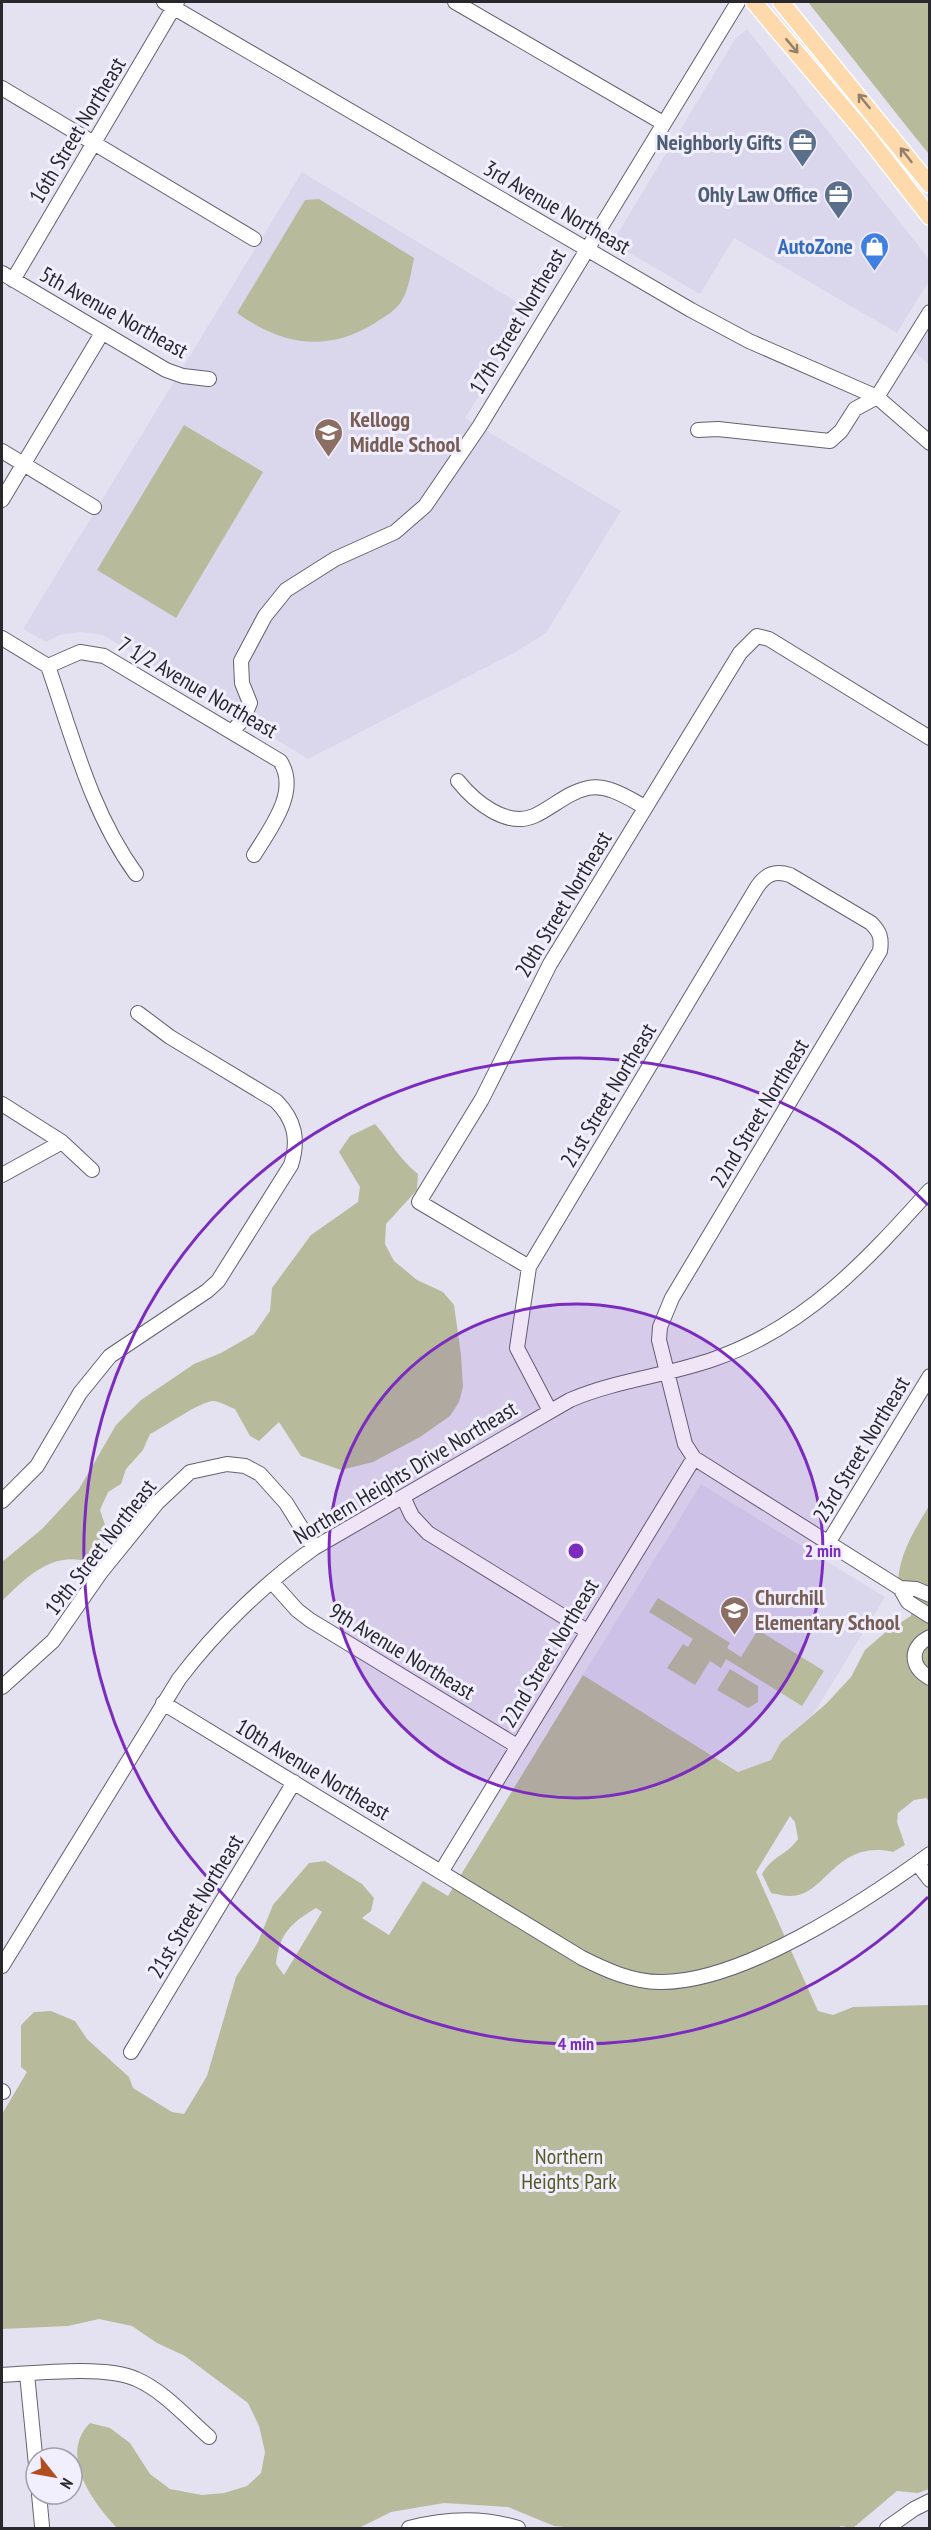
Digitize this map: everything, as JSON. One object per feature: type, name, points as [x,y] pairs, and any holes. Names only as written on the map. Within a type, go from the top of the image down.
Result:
[{"type":"main road","points":[[754,2],[867,136],[930,218]]},
{"type":"main road","points":[[781,2],[930,185]]},
{"type":"street","points":[[455,2],[663,123]]},
{"type":"street","name":"17th Street Northeast","points":[[232,732],[243,719],[250,703],[242,683],[241,661],[265,616],[291,587],[327,564],[395,532],[425,506],[478,426],[585,248],[738,2]]},
{"type":"street","name":"16th Street Northeast","points":[[7,276],[94,143],[172,4]]},
{"type":"street","name":"3rd Avenue Northeast","points":[[172,4],[730,331],[877,397],[930,443]]},
{"type":"street","points":[[2,88],[254,239]]},
{"type":"street","name":"5th Avenue Northeast","points":[[7,276],[174,374],[209,379]]},
{"type":"street","points":[[698,430],[756,432],[823,442],[835,438],[855,409],[877,397],[930,312]]},
{"type":"street","points":[[2,500],[102,333]]},
{"type":"street","points":[[2,451],[94,507]]},
{"type":"street","name":"20th Street Northeast","points":[[529,1267],[419,1202],[482,1099],[550,964],[740,653],[757,636],[769,639],[930,738]]},
{"type":"street","points":[[2,638],[48,666],[99,813],[120,852],[136,874]]},
{"type":"street","name":"7 1/2 Avenue Northeast","points":[[48,666],[70,654],[88,651],[97,653],[280,761],[287,788],[279,811],[254,855]]},
{"type":"street","points":[[458,781],[472,798],[508,817],[520,819],[532,816],[589,788],[605,789],[621,794],[645,807]]},
{"type":"street","name":"21st Street Northeast","points":[[550,1411],[517,1348],[529,1267],[763,879],[779,871],[831,898]]},
{"type":"street","name":"22nd Street Northeast","points":[[666,1372],[659,1334],[672,1298],[880,951],[882,940],[879,930],[831,898]]},
{"type":"street","points":[[2,1501],[37,1466],[80,1393],[110,1356],[207,1291],[218,1281],[291,1165],[296,1150],[293,1126],[287,1112],[276,1101],[170,1037],[138,1013]]},
{"type":"street","points":[[2,1104],[62,1142],[92,1170]]},
{"type":"street","points":[[2,1175],[62,1142]]},
{"type":"street","name":"Northern Heights Drive Northeast","points":[[2,1966],[163,1703],[206,1646],[272,1582],[314,1548],[550,1411],[594,1390],[739,1350],[792,1320],[843,1282],[930,1190]]},
{"type":"street","points":[[666,1372],[685,1444],[694,1458],[900,1588],[916,1589],[930,1595]]},
{"type":"street","name":"23rd Street Northeast","points":[[828,1544],[930,1376]]},
{"type":"street","name":"22nd Street Northeast","points":[[441,1872],[694,1458]]},
{"type":"street","name":"19th Street Northeast","points":[[2,1687],[53,1641],[101,1572],[157,1503],[190,1472],[227,1464],[245,1466],[260,1474],[286,1503],[314,1548]]},
{"type":"street","points":[[403,1497],[412,1516],[428,1533],[587,1631]]},
{"type":"street","name":"9th Avenue Northeast","points":[[272,1582],[310,1620],[517,1746]]},
{"type":"street","points":[[900,1588],[908,1602],[930,1616]]},
{"type":"street","points":[[930,1637],[918,1645],[914,1652],[914,1661],[919,1670],[930,1678]]},
{"type":"street","name":"10th Avenue Northeast","points":[[163,1703],[582,1958],[623,1975],[660,1982],[680,1981],[718,1972],[780,1945],[863,1900],[930,1854]]},
{"type":"street","name":"21st Street Northeast","points":[[131,2052],[294,1782]]},
{"type":"street","points":[[917,1863],[930,1880]]},
{"type":"street","points":[[2,2375],[106,2372],[135,2378],[158,2392],[209,2437]]},
{"type":"street","points":[[27,2374],[34,2446]]},
{"type":"street","points":[[887,2529],[914,2509],[930,2501]]},
{"type":"street","points":[[40,2506],[42,2526]]},
{"type":"street","points":[[409,2529],[464,2521],[494,2523],[518,2529]]},
{"type":"shaded area","points":[[747,29],[929,259],[929,281],[897,333],[734,238],[700,294],[612,243],[735,39]]},
{"type":"shaded area","name":"Kellogg Middle School","points":[[302,172],[532,311],[465,418],[621,511],[546,633],[514,653],[308,759],[103,635],[80,632],[60,635],[46,642],[23,629]]},
{"type":"shaded area","points":[[929,312],[929,365],[908,346]]},
{"type":"shaded area","name":"Churchill Elementary School","points":[[701,1484],[885,1597],[814,1713],[781,1742],[771,1760],[739,1772],[583,1675]]},
{"type":"green space","points":[[808,2],[929,2],[929,154],[915,137]]},
{"type":"green space","points":[[319,199],[414,258],[404,297],[389,314],[340,339],[305,341],[271,332],[237,313],[305,200]]},
{"type":"green space","points":[[184,425],[263,472],[176,618],[97,570]]},
{"type":"green space","points":[[375,1124],[400,1157],[418,1174],[417,1190],[386,1224],[385,1244],[394,1261],[417,1280],[443,1292],[454,1305],[463,1387],[459,1402],[450,1416],[420,1437],[373,1462],[341,1470],[301,1456],[279,1422],[259,1441],[250,1436],[235,1409],[215,1401],[207,1402],[150,1434],[143,1450],[126,1469],[121,1484],[108,1492],[100,1510],[108,1534],[101,1550],[90,1562],[76,1559],[52,1563],[31,1575],[2,1601],[2,1562],[42,1529],[79,1489],[116,1425],[141,1400],[194,1364],[221,1353],[254,1334],[270,1311],[272,1288],[311,1235],[358,1202],[360,1187],[339,1152],[350,1136]]},
{"type":"green space","name":"Northern Heights Park","points":[[929,1506],[929,1801],[926,1798],[914,1800],[898,1813],[897,1822],[905,1845],[893,1852],[873,1850],[844,1860],[813,1888],[802,1894],[790,1896],[771,1893],[762,1874],[766,1867],[798,1839],[795,1822],[790,1816],[756,1872],[818,2011],[833,2015],[853,2007],[929,2005],[929,2489],[918,2493],[897,2491],[853,2528],[841,2526],[839,2528],[575,2528],[554,2526],[508,2507],[444,2503],[391,2512],[359,2528],[117,2528],[98,2506],[84,2482],[84,2446],[78,2446],[81,2436],[90,2423],[110,2428],[130,2443],[150,2474],[170,2489],[202,2495],[224,2493],[247,2486],[261,2473],[265,2452],[259,2426],[248,2403],[185,2356],[157,2343],[132,2326],[99,2319],[68,2326],[2,2329],[2,2114],[27,2072],[21,2067],[21,2025],[34,2012],[51,2011],[75,2021],[87,2039],[129,2077],[133,2088],[172,2112],[184,2114],[207,2076],[236,1977],[258,1942],[273,1905],[309,1863],[325,1861],[362,1884],[374,1898],[371,1911],[362,1918],[389,1935],[423,1881],[448,1896],[583,1675],[738,1772],[771,1760],[781,1742],[826,1704],[851,1677],[865,1650],[887,1631],[911,1616],[911,1602],[898,1593],[898,1581],[902,1558]],"holes":[[[316,1908],[322,1912],[284,1975],[276,1964],[283,1937],[293,1924]]]},
{"type":"green space","points":[[658,1598],[730,1643],[727,1648],[741,1657],[758,1630],[824,1671],[802,1706],[726,1659],[721,1668],[710,1661],[695,1685],[667,1668],[683,1644],[688,1647],[693,1639],[649,1612]]},
{"type":"green space","points":[[730,1669],[758,1686],[758,1702],[748,1708],[717,1690]]},
{"type":"place","name":"Neighborly Gifts","points":[[803,168]]},
{"type":"place","name":"Ohly Law Office","points":[[839,220]]},
{"type":"place","name":"AutoZone","points":[[874,272]]},
{"type":"place","name":"Kellogg Middle School","points":[[329,458]]},
{"type":"place","name":"Churchill Elementary School","points":[[734,1636]]}]
